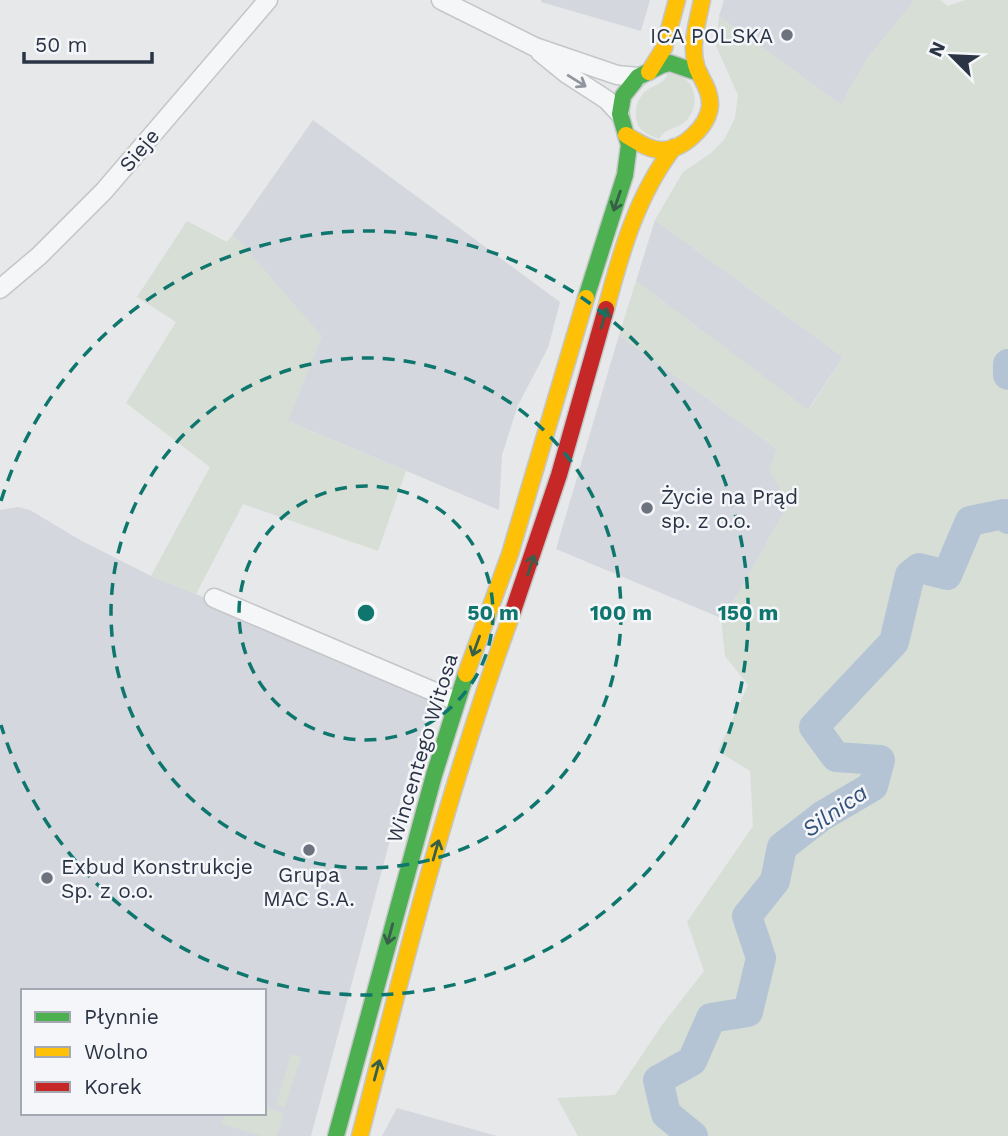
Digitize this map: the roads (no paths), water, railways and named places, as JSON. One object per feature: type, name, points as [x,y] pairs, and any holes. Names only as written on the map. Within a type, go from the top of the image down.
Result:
[{"type":"main road","points":[[644,75],[664,48],[677,0]]},
{"type":"main road","points":[[699,73],[670,63],[644,75],[629,86],[620,114],[626,135],[657,149],[674,147],[699,131],[706,121],[710,98],[708,87],[695,62],[702,0]]},
{"type":"main road","name":"Wincentego Witosa","points":[[336,1136],[411,855],[456,701],[510,554],[561,389],[592,274],[623,183],[629,156],[626,135]]},
{"type":"main road","name":"Wincentego Witosa","points":[[360,1136],[433,862],[471,733],[550,506],[614,282],[650,184],[663,159],[674,147]]},
{"type":"street","name":"Sieje","points":[[0,289],[39,256],[104,191],[268,0]]},
{"type":"street","points":[[441,0],[535,47],[617,75],[644,75]]},
{"type":"street","points":[[535,47],[567,74],[607,100],[620,114]]},
{"type":"street","points":[[214,598],[456,701]]},
{"type":"waterway","name":"Silnica","points":[[1008,364],[1008,375]]},
{"type":"waterway","name":"Silnica","points":[[693,1136],[666,1114],[658,1080],[692,1061],[711,1018],[748,1012],[761,958],[747,916],[775,881],[782,847],[822,816],[873,786],[880,760],[836,757],[814,727],[894,642],[910,575],[919,568],[947,575],[970,521],[1004,514],[1008,519]]},
{"type":"place","name":"ICA POLSKA","points":[[787,35]]},
{"type":"place","name":"Życie na Prąd sp. z o.o.","points":[[647,508]]},
{"type":"place","name":"Grupa MAC S.A.","points":[[309,850]]},
{"type":"place","name":"Exbud Konstrukcje Sp. z o.o.","points":[[47,878]]}]
